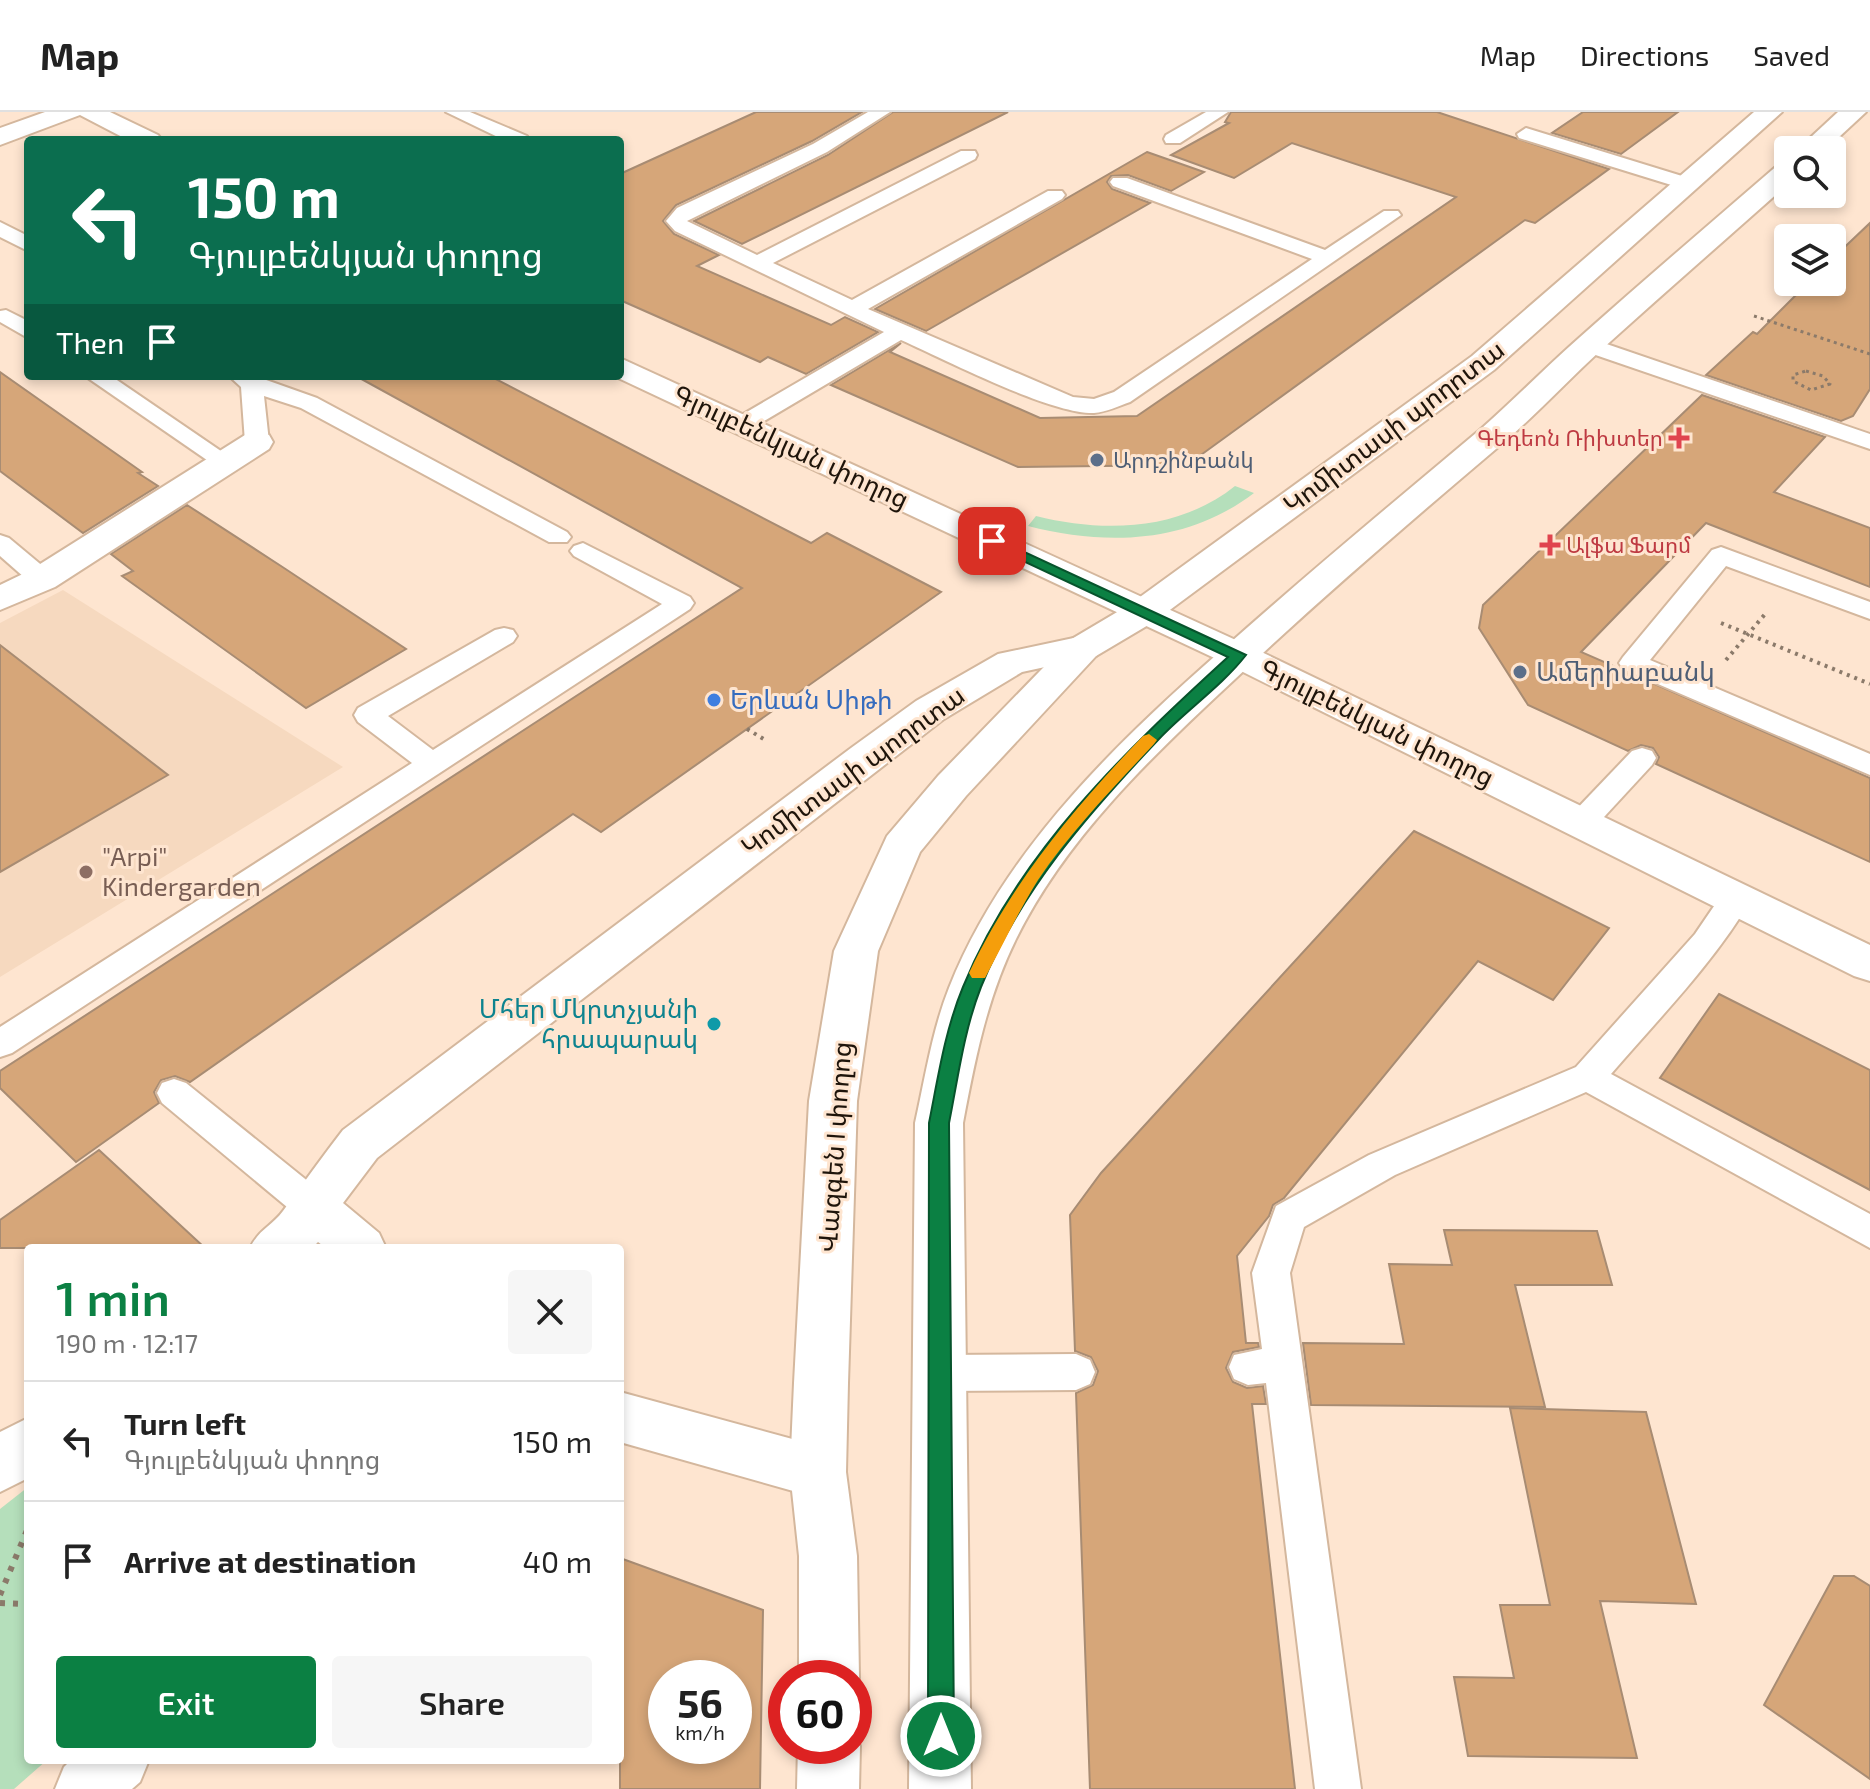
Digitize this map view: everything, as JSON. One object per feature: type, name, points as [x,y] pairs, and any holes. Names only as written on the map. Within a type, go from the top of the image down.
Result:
[{"type":"main road","points":[[0,137],[69,112]]},
{"type":"main road","points":[[90,112],[141,136]]},
{"type":"main road","name":"Կոմիտասի պողոտա","points":[[280,1244],[299,1229],[312,1206],[360,1144],[930,710],[1011,662],[1083,648],[1142,613],[1483,363],[1769,112]]},
{"type":"main road","points":[[1826,136],[1853,112]]},
{"type":"main road","points":[[940,1789],[939,1123],[955,1043],[971,989],[996,935],[1033,874],[1092,799],[1161,726],[1387,522],[1495,433],[1589,345],[1774,182]]},
{"type":"main road","name":"Գյուլբենկյան փողոց","points":[[624,369],[1142,613],[1238,655],[1870,964]]},
{"type":"main road","points":[[0,599],[42,579],[257,442]]},
{"type":"main road","name":"Վազգեն I փողոց","points":[[829,1660],[828,1556],[818,1472],[833,1101],[856,951],[902,846],[952,786],[1083,648]]},
{"type":"main road","points":[[312,1206],[356,1244]]},
{"type":"main road","points":[[624,1418],[818,1472]]},
{"type":"main road","points":[[0,1466],[24,1447]]},
{"type":"main road","points":[[86,1789],[114,1764]]},
{"type":"main road","points":[[828,1789],[829,1764]]},
{"type":"lane","points":[[455,112],[511,136]]},
{"type":"lane","points":[[881,112],[820,148],[684,212],[676,221],[682,227],[900,332],[1069,404],[1096,406],[1122,397],[1391,215]]},
{"type":"lane","points":[[1173,139],[1219,112]]},
{"type":"lane","points":[[1526,134],[1688,184]]},
{"type":"lane","points":[[757,263],[968,155]]},
{"type":"lane","points":[[1120,182],[1327,258]]},
{"type":"lane","points":[[852,309],[1055,195]]},
{"type":"lane","points":[[0,228],[24,243]]},
{"type":"lane","points":[[6,316],[24,328]]},
{"type":"lane","points":[[741,425],[900,332]]},
{"type":"lane","points":[[1589,345],[1870,442]]},
{"type":"lane","points":[[102,380],[225,462]]},
{"type":"lane","points":[[246,380],[257,442]]},
{"type":"lane","points":[[0,1044],[681,603],[309,403],[246,380]]},
{"type":"lane","points":[[0,543],[42,579]]},
{"type":"lane","points":[[1870,611],[1721,555],[1633,663],[1695,696],[1870,765]]},
{"type":"lane","points":[[434,765],[368,715],[504,636]]},
{"type":"lane","points":[[1581,823],[1642,758]]},
{"type":"lane","points":[[1338,1789],[1266,1366],[1271,1273],[1289,1217],[1382,1165],[1588,1077],[1706,942],[1736,898]]},
{"type":"lane","points":[[1588,1077],[1870,1232]]},
{"type":"lane","points":[[174,1093],[312,1206]]},
{"type":"lane","points":[[940,1373],[1076,1372]]},
{"type":"path","points":[[1754,316],[1870,354]]},
{"type":"path","points":[[1720,667],[1792,582]]},
{"type":"path","points":[[1679,606],[1870,684]]},
{"type":"path","points":[[747,729],[767,741]]},
{"type":"path","points":[[0,1595],[24,1538]]},
{"type":"path","points":[[0,1603],[24,1604]]},
{"type":"shaded area","name":"\"Arpi\" Kindergarden","points":[[63,590],[343,767],[0,977],[0,623]]},
{"type":"green space","points":[[1235,486],[1254,493],[1228,510],[1174,531],[1117,538],[1028,526],[1036,516],[1114,526],[1165,520],[1213,501]]},
{"type":"green space","points":[[24,1490],[24,1764],[42,1764],[14,1789],[0,1789],[0,1509]]},
{"type":"building","points":[[756,112],[862,112],[812,141],[676,205],[663,221],[674,234],[719,255],[697,266],[831,325],[845,317],[878,332],[806,374],[768,357],[760,362],[624,302],[624,172]]},
{"type":"building","points":[[893,112],[1008,112],[742,244],[694,221],[828,155]]},
{"type":"building","points":[[1231,112],[1437,112],[1609,169],[1535,223],[1525,220],[1187,465],[1018,467],[831,385],[901,343],[890,352],[1040,418],[1137,416],[1456,197],[1292,143],[1234,178],[1171,155],[1229,123],[1225,122]]},
{"type":"building","points":[[1583,112],[1678,112],[1621,154],[1552,133]]},
{"type":"building","points":[[1147,152],[1204,172],[1171,191],[1128,175],[1111,176],[1107,182],[1112,189],[1150,203],[926,331],[875,309]]},
{"type":"building","points":[[1870,223],[1870,389],[1853,416],[1841,421],[1706,375],[1753,332],[1757,334],[1795,296],[1846,296],[1846,246]]},
{"type":"building","points":[[0,372],[158,486],[83,533],[0,471]]},
{"type":"building","points":[[363,380],[498,380],[811,543],[827,533],[941,592],[601,832],[573,814],[190,1082],[175,1076],[161,1080],[154,1092],[159,1103],[76,1162],[0,1088],[0,1071],[742,588]]},
{"type":"building","points":[[1702,395],[1825,437],[1774,492],[1870,528],[1870,587],[1706,523],[1581,652],[1870,778],[1870,862],[1656,764],[1659,757],[1653,748],[1641,745],[1628,751],[1528,705],[1479,628],[1483,605]]},
{"type":"building","points":[[187,505],[406,649],[306,708],[122,576],[133,571],[111,554]]},
{"type":"building","points":[[0,645],[168,775],[0,872]]},
{"type":"building","points":[[1414,831],[1609,928],[1553,1000],[1478,961],[1284,1198],[1273,1205],[1269,1216],[1237,1256],[1246,1343],[1258,1343],[1259,1347],[1233,1352],[1226,1368],[1233,1382],[1247,1388],[1263,1386],[1266,1404],[1252,1404],[1295,1789],[1090,1789],[1076,1393],[1093,1385],[1098,1371],[1091,1357],[1075,1351],[1070,1215],[1101,1173]]},
{"type":"building","points":[[1719,994],[1870,1070],[1870,1190],[1660,1078]]},
{"type":"building","points":[[99,1150],[201,1244],[24,1244],[24,1248],[0,1248],[0,1220]]},
{"type":"building","points":[[1444,1230],[1597,1231],[1612,1285],[1515,1285],[1545,1407],[1311,1405],[1303,1343],[1404,1344],[1389,1264],[1452,1265]]},
{"type":"building","points":[[1510,1408],[1646,1412],[1696,1604],[1600,1601],[1637,1758],[1468,1756],[1454,1677],[1514,1678],[1500,1605],[1550,1605]]},
{"type":"building","points":[[624,1559],[763,1610],[760,1789],[620,1789],[620,1764],[624,1764]]},
{"type":"building","points":[[1834,1576],[1854,1576],[1870,1586],[1870,1779],[1764,1705]]},
{"type":"slow traffic","points":[[978,973],[996,935],[1033,874],[1092,799],[1149,740]]},
{"type":"place","name":"Գեդեոն Ռիխտեր","points":[[1679,438]]},
{"type":"place","name":"Արդշինբանկ","points":[[1097,460]]},
{"type":"place","name":"Ալֆա Ֆարմ","points":[[1550,545]]},
{"type":"place","name":"Ամերիաբանկ","points":[[1520,672]]},
{"type":"place","name":"Երևան Սիթի","points":[[714,700]]},
{"type":"place","name":"\"Arpi\" Kindergarden","points":[[86,872]]},
{"type":"place","name":"Մհեր Մկրտչյանի հրապարակ","points":[[714,1024]]},
{"type":"route","points":[[941,1736],[939,1123],[955,1043],[971,989],[983,962],[1033,874],[1092,799],[1161,726],[1238,655],[992,541]]}]
